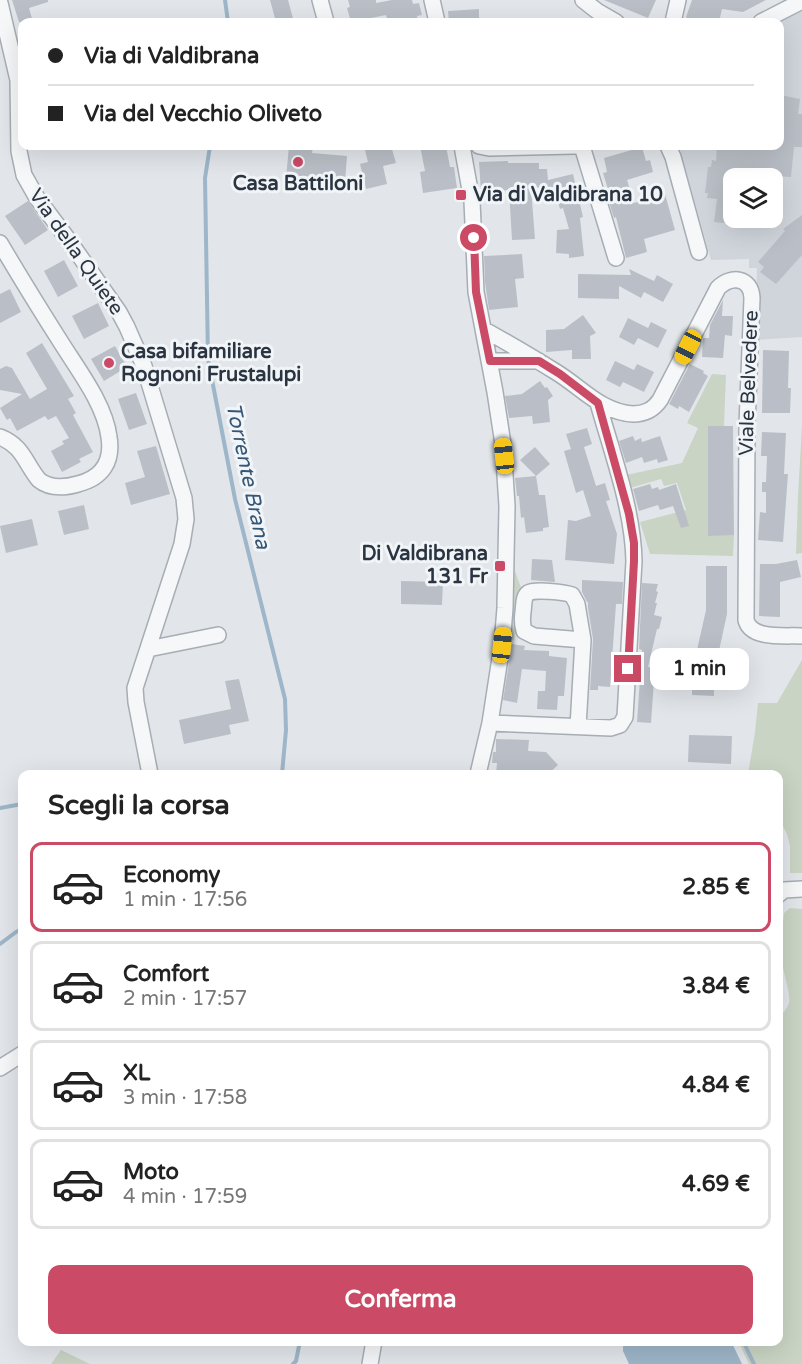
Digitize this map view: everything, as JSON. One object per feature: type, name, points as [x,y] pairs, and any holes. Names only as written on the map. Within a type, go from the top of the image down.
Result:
[{"type":"street","points":[[320,0],[325,18]]},
{"type":"street","points":[[432,0],[436,18]]},
{"type":"street","points":[[583,0],[609,18]]},
{"type":"street","points":[[674,18],[678,0]]},
{"type":"street","points":[[769,18],[802,1]]},
{"type":"street","name":"Via della Quiete","points":[[0,3],[18,80]]},
{"type":"street","name":"Via della Quiete","points":[[19,150],[24,175],[37,198],[114,304],[127,327],[144,366],[184,498],[186,519],[182,544],[136,684],[135,692],[149,770]]},
{"type":"street","points":[[583,150],[616,258]]},
{"type":"street","points":[[670,150],[699,252]]},
{"type":"street","points":[[463,152],[472,201],[476,292],[490,361],[505,469],[507,536],[505,617],[498,679],[479,770]]},
{"type":"street","points":[[0,243],[100,409],[110,440],[104,468],[95,477],[70,486],[54,487],[39,480],[16,446],[0,437]]},
{"type":"street","name":"Viale Belvedere","points":[[483,329],[569,380],[598,403],[621,413],[638,414],[652,410],[663,396],[718,288],[724,282],[736,280],[744,282],[750,288],[752,298],[747,425],[747,624],[752,630],[764,634],[802,636]]},
{"type":"street","points":[[490,361],[539,361]]},
{"type":"street","points":[[490,723],[616,728],[623,722],[626,713],[634,543],[629,514],[598,403]]},
{"type":"street","points":[[578,727],[583,640],[576,601],[572,595],[565,593],[529,592],[524,601],[522,625],[524,631],[534,636],[583,640]]},
{"type":"street","points":[[148,649],[218,635]]},
{"type":"street","points":[[783,891],[802,889]]},
{"type":"street","points":[[0,1068],[18,1056]]},
{"type":"street","points":[[370,1364],[373,1346]]},
{"type":"shaded area","points":[[802,10],[802,337],[755,340],[757,268],[749,268],[749,259],[711,260],[680,150],[784,150],[784,19]]},
{"type":"green space","points":[[712,374],[726,375],[724,426],[708,427],[708,535],[734,535],[733,556],[650,554],[640,522],[686,510],[677,483],[664,486],[661,479],[630,488],[626,475],[682,463],[698,428],[687,423]]},
{"type":"green space","points":[[802,425],[802,553],[796,554],[798,496]]},
{"type":"green space","points":[[511,560],[523,593],[516,613],[514,640],[505,638]]},
{"type":"green space","points":[[802,660],[802,873],[790,873],[790,846],[783,826],[783,770],[749,770],[758,703],[777,703]]},
{"type":"green space","points":[[790,908],[802,909],[802,1364],[749,1364],[740,1346],[783,1346],[783,1013],[789,1003],[783,966],[784,913]]},
{"type":"green space","points":[[61,1350],[90,1364],[51,1364]]},
{"type":"water","points":[[623,1346],[733,1346],[742,1364],[629,1364]]},
{"type":"building","points":[[12,0],[48,0],[48,2],[29,8],[32,18],[18,19]]},
{"type":"building","points":[[270,0],[288,0],[293,18],[275,18]]},
{"type":"building","points":[[348,0],[376,0],[376,3],[412,0],[413,4],[419,3],[422,15],[417,16],[417,18],[387,18],[386,15],[350,18],[347,8],[350,7]]},
{"type":"building","points":[[604,0],[656,0],[648,18]]},
{"type":"building","points":[[692,0],[766,0],[743,12],[722,9],[720,18],[686,17]]},
{"type":"building","points":[[479,9],[479,18],[449,18],[448,11]]},
{"type":"building","points":[[784,96],[800,99],[798,114],[802,114],[802,147],[794,147],[791,177],[783,176],[783,168],[723,168],[723,223],[714,222],[717,199],[707,198],[708,193],[705,193],[708,167],[711,167],[712,160],[716,161],[717,150],[784,150]]},
{"type":"building","points":[[289,150],[312,150],[312,153],[347,156],[345,182],[321,181],[321,178],[296,176],[296,180],[286,178]]},
{"type":"building","points":[[365,150],[392,150],[396,163],[383,166],[387,184],[366,189],[360,164],[368,162]]},
{"type":"building","points":[[421,150],[447,150],[450,167],[454,167],[457,188],[423,193],[420,172],[425,171]]},
{"type":"building","points":[[632,150],[643,150],[646,161],[650,160],[653,172],[627,180],[634,203],[665,194],[675,230],[644,239],[647,252],[626,258],[616,217],[614,218],[607,196],[610,196],[603,173],[607,172],[604,158]]},
{"type":"building","points":[[508,161],[508,163],[539,163],[539,169],[547,169],[548,180],[573,174],[583,217],[580,218],[584,256],[569,258],[569,254],[556,253],[557,230],[569,229],[554,187],[531,188],[535,239],[512,240],[509,190],[481,192],[479,162]]},
{"type":"building","points":[[28,201],[48,230],[25,245],[5,216]]},
{"type":"building","points":[[802,215],[802,255],[776,284],[760,272],[764,267],[758,262],[785,231],[783,229]]},
{"type":"building","points":[[522,254],[524,278],[515,279],[518,307],[489,310],[484,256]]},
{"type":"building","points":[[64,260],[78,286],[58,297],[44,271]]},
{"type":"building","points":[[629,269],[654,281],[657,275],[673,284],[663,302],[644,292],[641,298],[619,286],[619,299],[578,298],[578,274],[631,275]]},
{"type":"building","points":[[10,289],[21,312],[0,323],[0,294]]},
{"type":"building","points":[[723,300],[722,316],[733,316],[732,336],[725,335],[723,358],[702,357],[703,338],[709,338],[710,325]]},
{"type":"building","points":[[98,303],[109,326],[84,339],[72,316]]},
{"type":"building","points":[[583,315],[596,333],[590,336],[591,359],[572,359],[572,350],[546,352],[546,330],[564,329]]},
{"type":"building","points":[[628,318],[648,328],[651,322],[667,330],[658,348],[638,338],[634,345],[619,337]]},
{"type":"building","points":[[42,343],[74,396],[68,399],[76,413],[73,415],[93,452],[79,459],[81,462],[62,472],[51,451],[64,444],[62,441],[69,438],[56,416],[48,420],[45,416],[17,431],[10,418],[7,420],[0,408],[22,394],[0,390],[0,369],[6,366],[12,368],[30,399],[47,389],[26,353]]},
{"type":"building","name":"Casa bifamiliare Rognoni Frustalupi","points":[[115,346],[127,367],[104,381],[91,359]]},
{"type":"building","points":[[763,350],[789,351],[790,413],[762,413]]},
{"type":"building","points":[[615,361],[634,370],[637,364],[654,372],[644,392],[623,382],[620,387],[606,380]]},
{"type":"building","points":[[690,364],[704,371],[703,373],[708,376],[689,412],[679,406],[678,409],[669,404]]},
{"type":"building","points":[[540,381],[553,396],[548,400],[550,422],[533,424],[532,416],[509,418],[505,396],[522,394]]},
{"type":"building","points":[[136,393],[147,424],[129,430],[118,399]]},
{"type":"building","points":[[708,426],[733,426],[734,535],[708,536]]},
{"type":"building","points":[[587,428],[592,444],[584,447],[596,486],[605,483],[610,500],[606,501],[617,534],[614,564],[565,560],[568,520],[576,521],[591,516],[583,490],[576,493],[564,451],[571,449],[566,434]]},
{"type":"building","points":[[762,432],[786,433],[784,474],[788,474],[783,542],[758,540],[760,512],[766,513],[766,492],[762,492],[762,482],[766,482],[767,456],[761,456]]},
{"type":"building","points":[[633,436],[635,441],[641,438],[642,442],[660,436],[668,460],[658,463],[657,459],[644,463],[642,457],[626,463],[619,441]]},
{"type":"building","points":[[156,446],[170,494],[131,505],[125,483],[145,477],[137,451]]},
{"type":"building","points":[[535,447],[550,464],[536,476],[520,460]]},
{"type":"building","points":[[536,476],[539,495],[545,495],[549,527],[543,528],[543,531],[526,533],[524,517],[521,518],[515,478]]},
{"type":"building","points":[[650,484],[652,489],[658,487],[659,490],[676,484],[689,526],[681,528],[673,506],[660,510],[658,505],[639,511],[633,489]]},
{"type":"building","points":[[84,505],[89,529],[64,535],[58,511]]},
{"type":"building","points":[[32,519],[38,545],[6,553],[0,526]]},
{"type":"building","points":[[532,559],[552,560],[555,582],[531,580]]},
{"type":"building","points":[[797,560],[801,577],[780,582],[780,617],[759,616],[760,564]]},
{"type":"building","points":[[706,566],[727,566],[727,614],[714,674],[714,696],[692,695],[692,672],[706,610]]},
{"type":"building","points":[[582,580],[623,582],[622,604],[616,604],[610,687],[598,686],[598,690],[590,690],[593,639],[588,602],[582,592]]},
{"type":"building","points":[[401,581],[443,582],[442,605],[401,604]]},
{"type":"building","points":[[642,583],[658,584],[654,615],[662,617],[648,667],[655,667],[651,723],[637,722],[642,650],[639,649]]},
{"type":"building","points":[[512,644],[525,646],[524,650],[549,651],[549,656],[567,658],[564,696],[558,696],[557,710],[537,709],[538,691],[545,691],[546,671],[522,669],[517,703],[503,700]]},
{"type":"building","points":[[239,679],[249,721],[229,725],[231,734],[184,744],[179,720],[231,709],[225,681]]},
{"type":"building","points":[[689,735],[732,736],[731,764],[688,762]]},
{"type":"building","points":[[496,739],[529,740],[528,751],[546,752],[558,765],[552,770],[496,770],[497,763],[492,763],[493,752],[496,752]]},
{"type":"waterway","name":"Torrente Brana","points":[[225,0],[227,18]]},
{"type":"waterway","name":"Torrente Brana","points":[[209,150],[205,178],[208,359],[235,499],[285,699],[286,730],[282,770]]},
{"type":"waterway","points":[[0,808],[18,805]]},
{"type":"waterway","points":[[0,944],[18,931]]},
{"type":"waterway","name":"Torrente Brana","points":[[293,1364],[296,1361],[299,1346]]},
{"type":"waterway","points":[[745,1346],[754,1364]]},
{"type":"place","name":"Casa Battiloni","points":[[298,162]]},
{"type":"place","name":"Via di Valdibrana 10","points":[[461,195]]},
{"type":"place","name":"Casa bifamiliare Rognoni Frustalupi","points":[[109,363]]},
{"type":"place","name":"Di Valdibrana 131 Fr","points":[[500,566]]},
{"type":"route","points":[[474,238],[476,292],[490,361],[539,361],[598,403],[629,514],[634,543],[628,669]]}]
